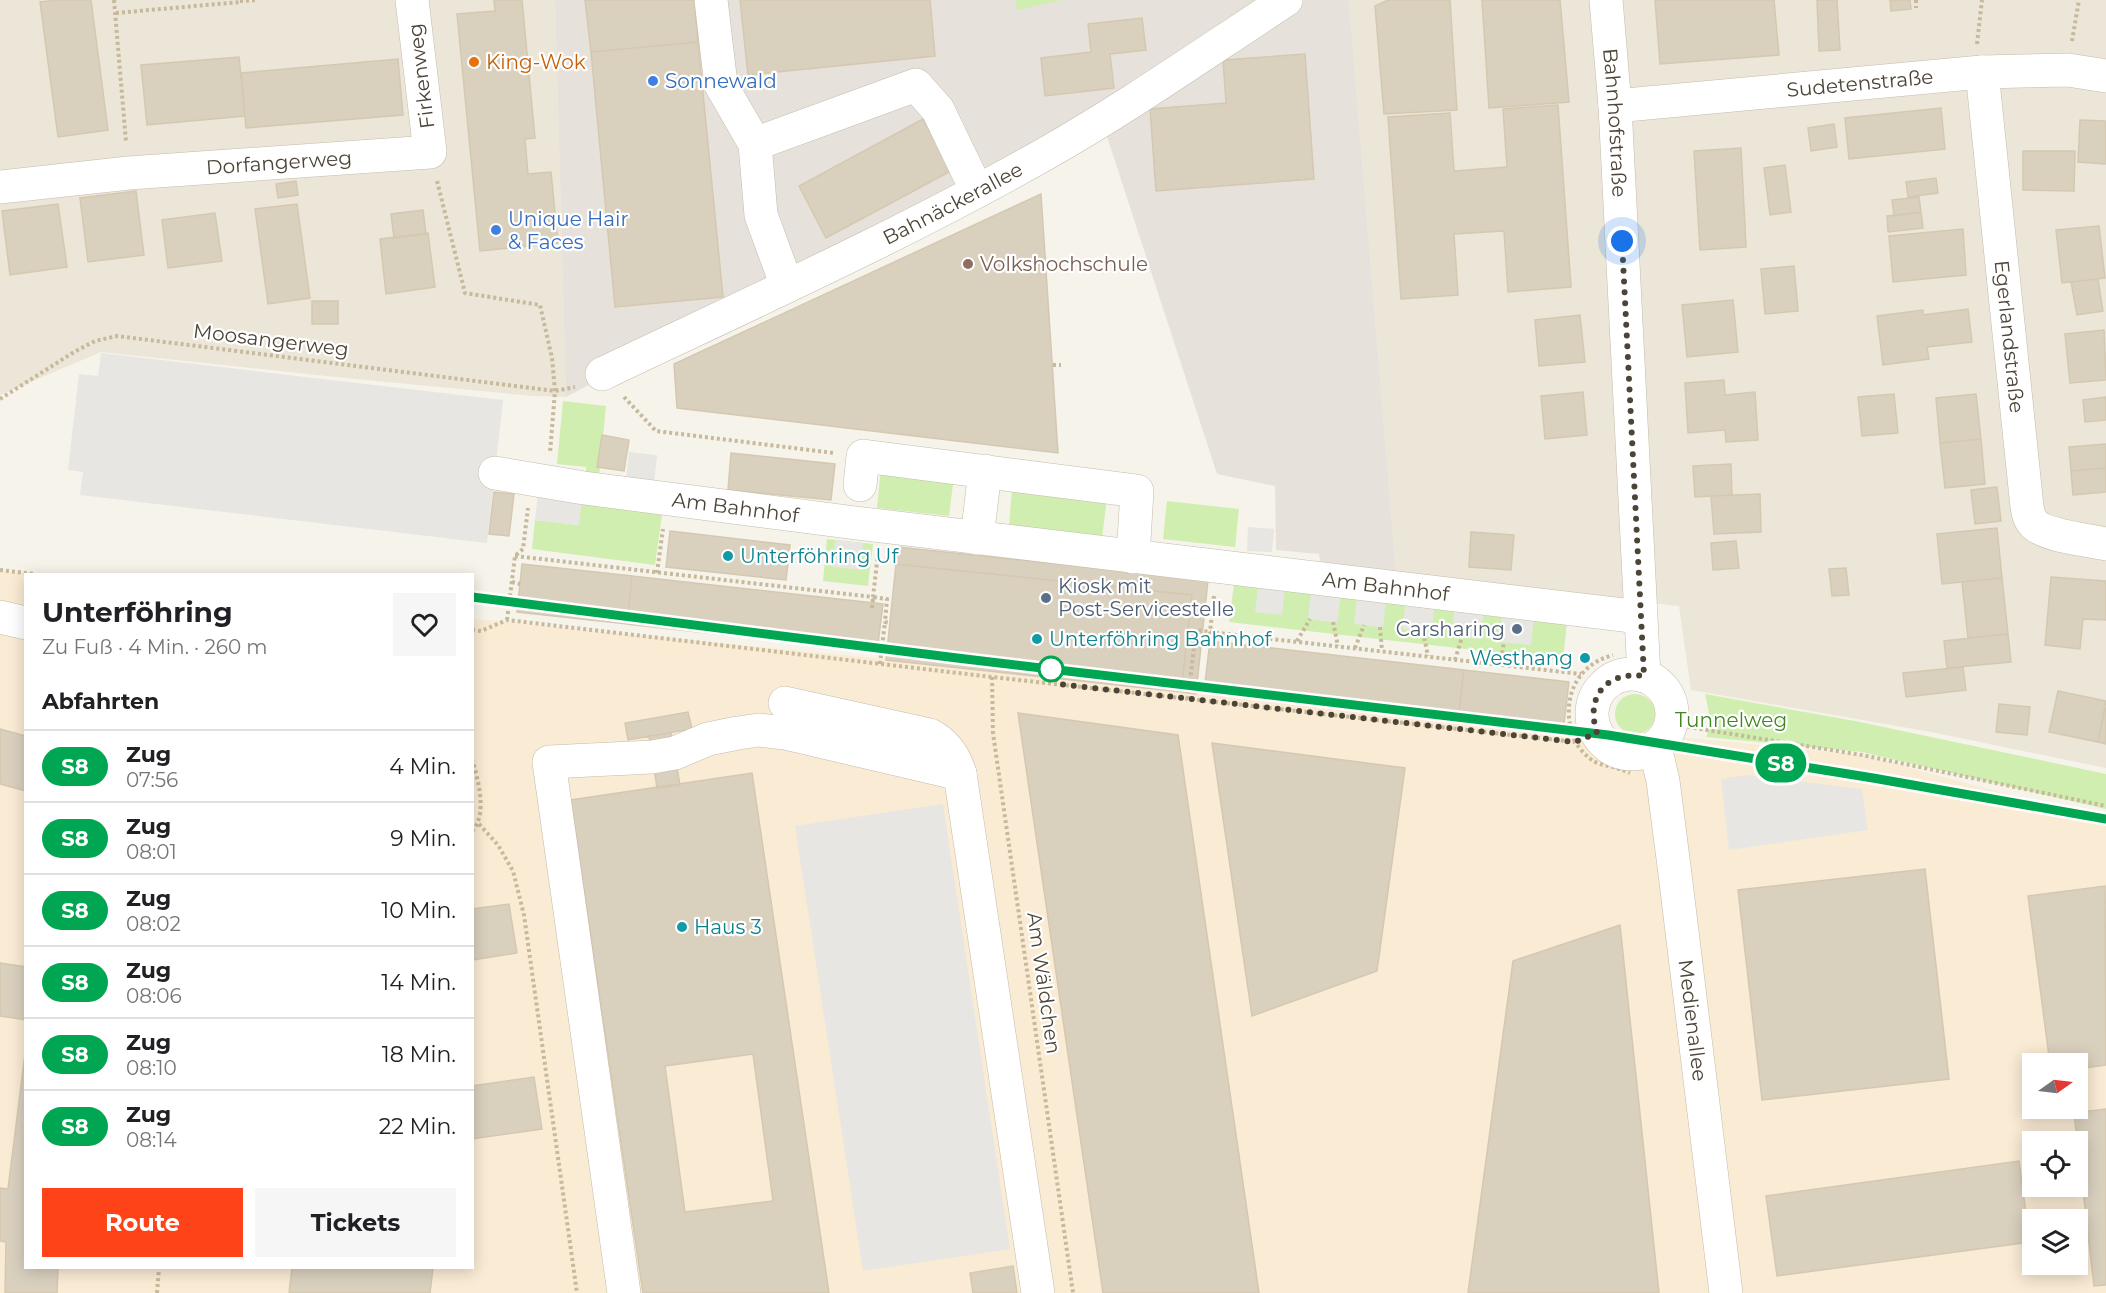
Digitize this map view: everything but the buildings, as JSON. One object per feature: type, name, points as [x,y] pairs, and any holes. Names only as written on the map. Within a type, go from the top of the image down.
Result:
[{"type":"street","name":"Firkenweg","points":[[412,0],[430,152]]},
{"type":"street","points":[[711,0],[721,85],[755,144],[762,215],[786,286]]},
{"type":"street","name":"Bahnäckerallee","points":[[602,374],[977,191],[1085,131],[1286,0]]},
{"type":"street","name":"Bahnhofstraße","points":[[1606,0],[1615,106],[1644,676]]},
{"type":"street","name":"Sudetenstraße","points":[[1615,106],[1979,62],[2068,70],[2106,76]]},
{"type":"street","name":"Egerlandstraße","points":[[1979,62],[2027,507],[2031,521],[2046,531],[2106,544]]},
{"type":"street","points":[[755,144],[916,85],[938,110],[977,191]]},
{"type":"street","name":"Dorfangerweg","points":[[0,187],[129,173],[430,152]]},
{"type":"street","points":[[977,538],[985,471]]},
{"type":"street","points":[[856,523],[852,474],[985,471],[1137,491],[1133,557]]},
{"type":"street","name":"Am Bahnhof","points":[[495,473],[584,488],[856,523],[1640,617]]},
{"type":"street","points":[[0,617],[24,623]]},
{"type":"street","points":[[1631,674],[1655,681],[1669,700],[1672,712],[1663,735],[1642,753],[1629,754],[1586,737],[1593,720],[1593,707],[1598,694],[1606,684],[1617,677],[1631,674]]},
{"type":"street","points":[[785,703],[930,735],[940,741],[956,759],[1038,1293]]},
{"type":"street","points":[[624,1293],[549,762],[652,757],[675,753],[723,736],[759,730],[785,733],[960,774]]},
{"type":"street","name":"Medienallee","points":[[1663,735],[1662,781],[1726,1293]]},
{"type":"path","points":[[114,0],[129,173]]},
{"type":"path","points":[[116,13],[258,0]]},
{"type":"path","points":[[1916,0],[1916,8]]},
{"type":"path","points":[[1979,62],[1982,0]]},
{"type":"path","points":[[2068,70],[2079,0]]},
{"type":"path","points":[[430,152],[465,292],[540,305],[552,358],[555,391],[540,479],[523,549],[515,556],[507,620]]},
{"type":"path","name":"Moosangerweg","points":[[0,399],[74,352],[95,341],[117,336],[555,391]]},
{"type":"path","points":[[1053,365],[1061,365]]},
{"type":"path","points":[[602,374],[656,431],[852,474]]},
{"type":"path","points":[[657,573],[667,498]]},
{"type":"path","points":[[872,608],[879,551]]},
{"type":"path","points":[[515,556],[887,599],[887,622],[880,664]]},
{"type":"path","points":[[0,570],[26,573]]},
{"type":"path","points":[[512,582],[520,584]]},
{"type":"path","points":[[1210,632],[1215,589]]},
{"type":"path","points":[[1297,642],[1310,619]]},
{"type":"path","points":[[474,630],[481,631],[507,620],[1188,699],[1586,737],[1583,752],[1596,764],[1631,773],[1632,784]]},
{"type":"path","points":[[1333,622],[1338,646]]},
{"type":"path","points":[[1355,648],[1364,625]]},
{"type":"path","points":[[1380,627],[1382,651]]},
{"type":"path","points":[[1188,699],[1196,630],[1581,674]]},
{"type":"path","points":[[1423,632],[1428,656]]},
{"type":"path","points":[[1455,660],[1462,637]]},
{"type":"path","points":[[1500,665],[1504,642]]},
{"type":"path","points":[[1185,655],[1193,656]]},
{"type":"path","name":"Am Wäldchen","points":[[992,677],[993,733],[1073,1293]]},
{"type":"path","points":[[1663,735],[1687,728],[1862,755],[2106,806]]},
{"type":"path","points":[[474,767],[481,795],[479,824],[474,829]]},
{"type":"path","points":[[479,824],[498,845],[513,871],[524,915],[577,1293]]},
{"type":"path","points":[[157,1293],[159,1269]]},
{"type":"shaded area","points":[[0,0],[555,0],[566,397],[532,396],[101,352],[0,395]]},
{"type":"shaded area","points":[[555,0],[1349,0],[1396,573],[1321,566],[1319,554],[1276,550],[1275,486],[1217,474],[1099,112],[566,397]]},
{"type":"shaded area","points":[[1349,0],[2106,0],[2106,768],[1931,732],[1691,690],[1679,606],[1396,573]]},
{"type":"shaded area","points":[[101,353],[503,400],[487,543],[80,495],[83,472],[68,470],[79,374],[98,376]]},
{"type":"shaded area","points":[[629,452],[657,455],[654,484],[626,481]]},
{"type":"shaded area","points":[[538,494],[582,499],[579,525],[535,520]]},
{"type":"shaded area","points":[[1248,527],[1274,529],[1272,552],[1247,551]]},
{"type":"shaded area","points":[[835,540],[863,543],[861,570],[833,567]]},
{"type":"shaded area","points":[[0,571],[24,573],[24,1269],[474,1269],[474,619],[1862,755],[2106,821],[2106,1293],[0,1293]]},
{"type":"shaded area","points":[[1258,585],[1285,588],[1282,615],[1255,612]]},
{"type":"shaded area","points":[[1311,591],[1341,595],[1337,623],[1308,619]]},
{"type":"shaded area","points":[[1357,596],[1386,599],[1383,628],[1354,624]]},
{"type":"shaded area","points":[[1406,601],[1435,604],[1431,633],[1402,629]]},
{"type":"shaded area","points":[[1455,607],[1484,611],[1480,639],[1451,635]]},
{"type":"shaded area","name":"Carsharing","points":[[1502,614],[1534,617],[1531,645],[1499,642]]},
{"type":"shaded area","points":[[1747,775],[1862,789],[1868,830],[1729,850],[1721,779]]},
{"type":"shaded area","points":[[943,804],[1010,1249],[863,1271],[795,826]]},
{"type":"green space","points":[[1016,0],[1062,0],[1017,10]]},
{"type":"green space","points":[[563,401],[606,406],[599,478],[586,476],[586,467],[557,464]]},
{"type":"green space","points":[[881,468],[954,476],[949,516],[877,508]]},
{"type":"green space","points":[[1012,488],[1107,498],[1102,538],[1009,527]]},
{"type":"green space","points":[[582,499],[663,508],[655,565],[532,549],[535,520],[578,525]]},
{"type":"green space","points":[[1167,501],[1239,509],[1235,547],[1163,539]]},
{"type":"green space","points":[[827,539],[873,544],[868,586],[823,581]]},
{"type":"green space","points":[[1234,584],[1567,622],[1563,660],[1229,622]]},
{"type":"green space","points":[[1635,694],[1643,695],[1649,700],[1654,706],[1654,722],[1649,728],[1643,733],[1635,734],[1627,733],[1621,728],[1616,722],[1615,714],[1616,706],[1621,700],[1627,695]]},
{"type":"green space","name":"Tunnelweg","points":[[1705,694],[1855,721],[2106,774],[2106,809],[1862,752],[1706,737],[1710,722]]},
{"type":"train","name":"S8","points":[[474,597],[957,658],[1608,735],[2106,819]]},
{"type":"place","name":"King-Wok","points":[[474,62]]},
{"type":"place","name":"Sonnewald","points":[[653,81]]},
{"type":"place","name":"Unique Hair & Faces","points":[[496,230]]},
{"type":"place","name":"Volkshochschule","points":[[968,264]]},
{"type":"place","name":"Unterföhring Uf","points":[[728,556]]},
{"type":"place","name":"Kiosk mit Post-Servicestelle","points":[[1046,598]]},
{"type":"place","name":"Carsharing","points":[[1517,629]]},
{"type":"place","name":"Unterföhring Bahnhof","points":[[1037,639]]},
{"type":"place","name":"Westhang","points":[[1585,658]]},
{"type":"place","name":"Haus 3","points":[[682,927]]},
{"type":"route","points":[[1051,669],[1058,684],[1575,742],[1597,733],[1593,720],[1593,707],[1598,694],[1606,684],[1617,677],[1631,674],[1644,676],[1622,241]]}]
